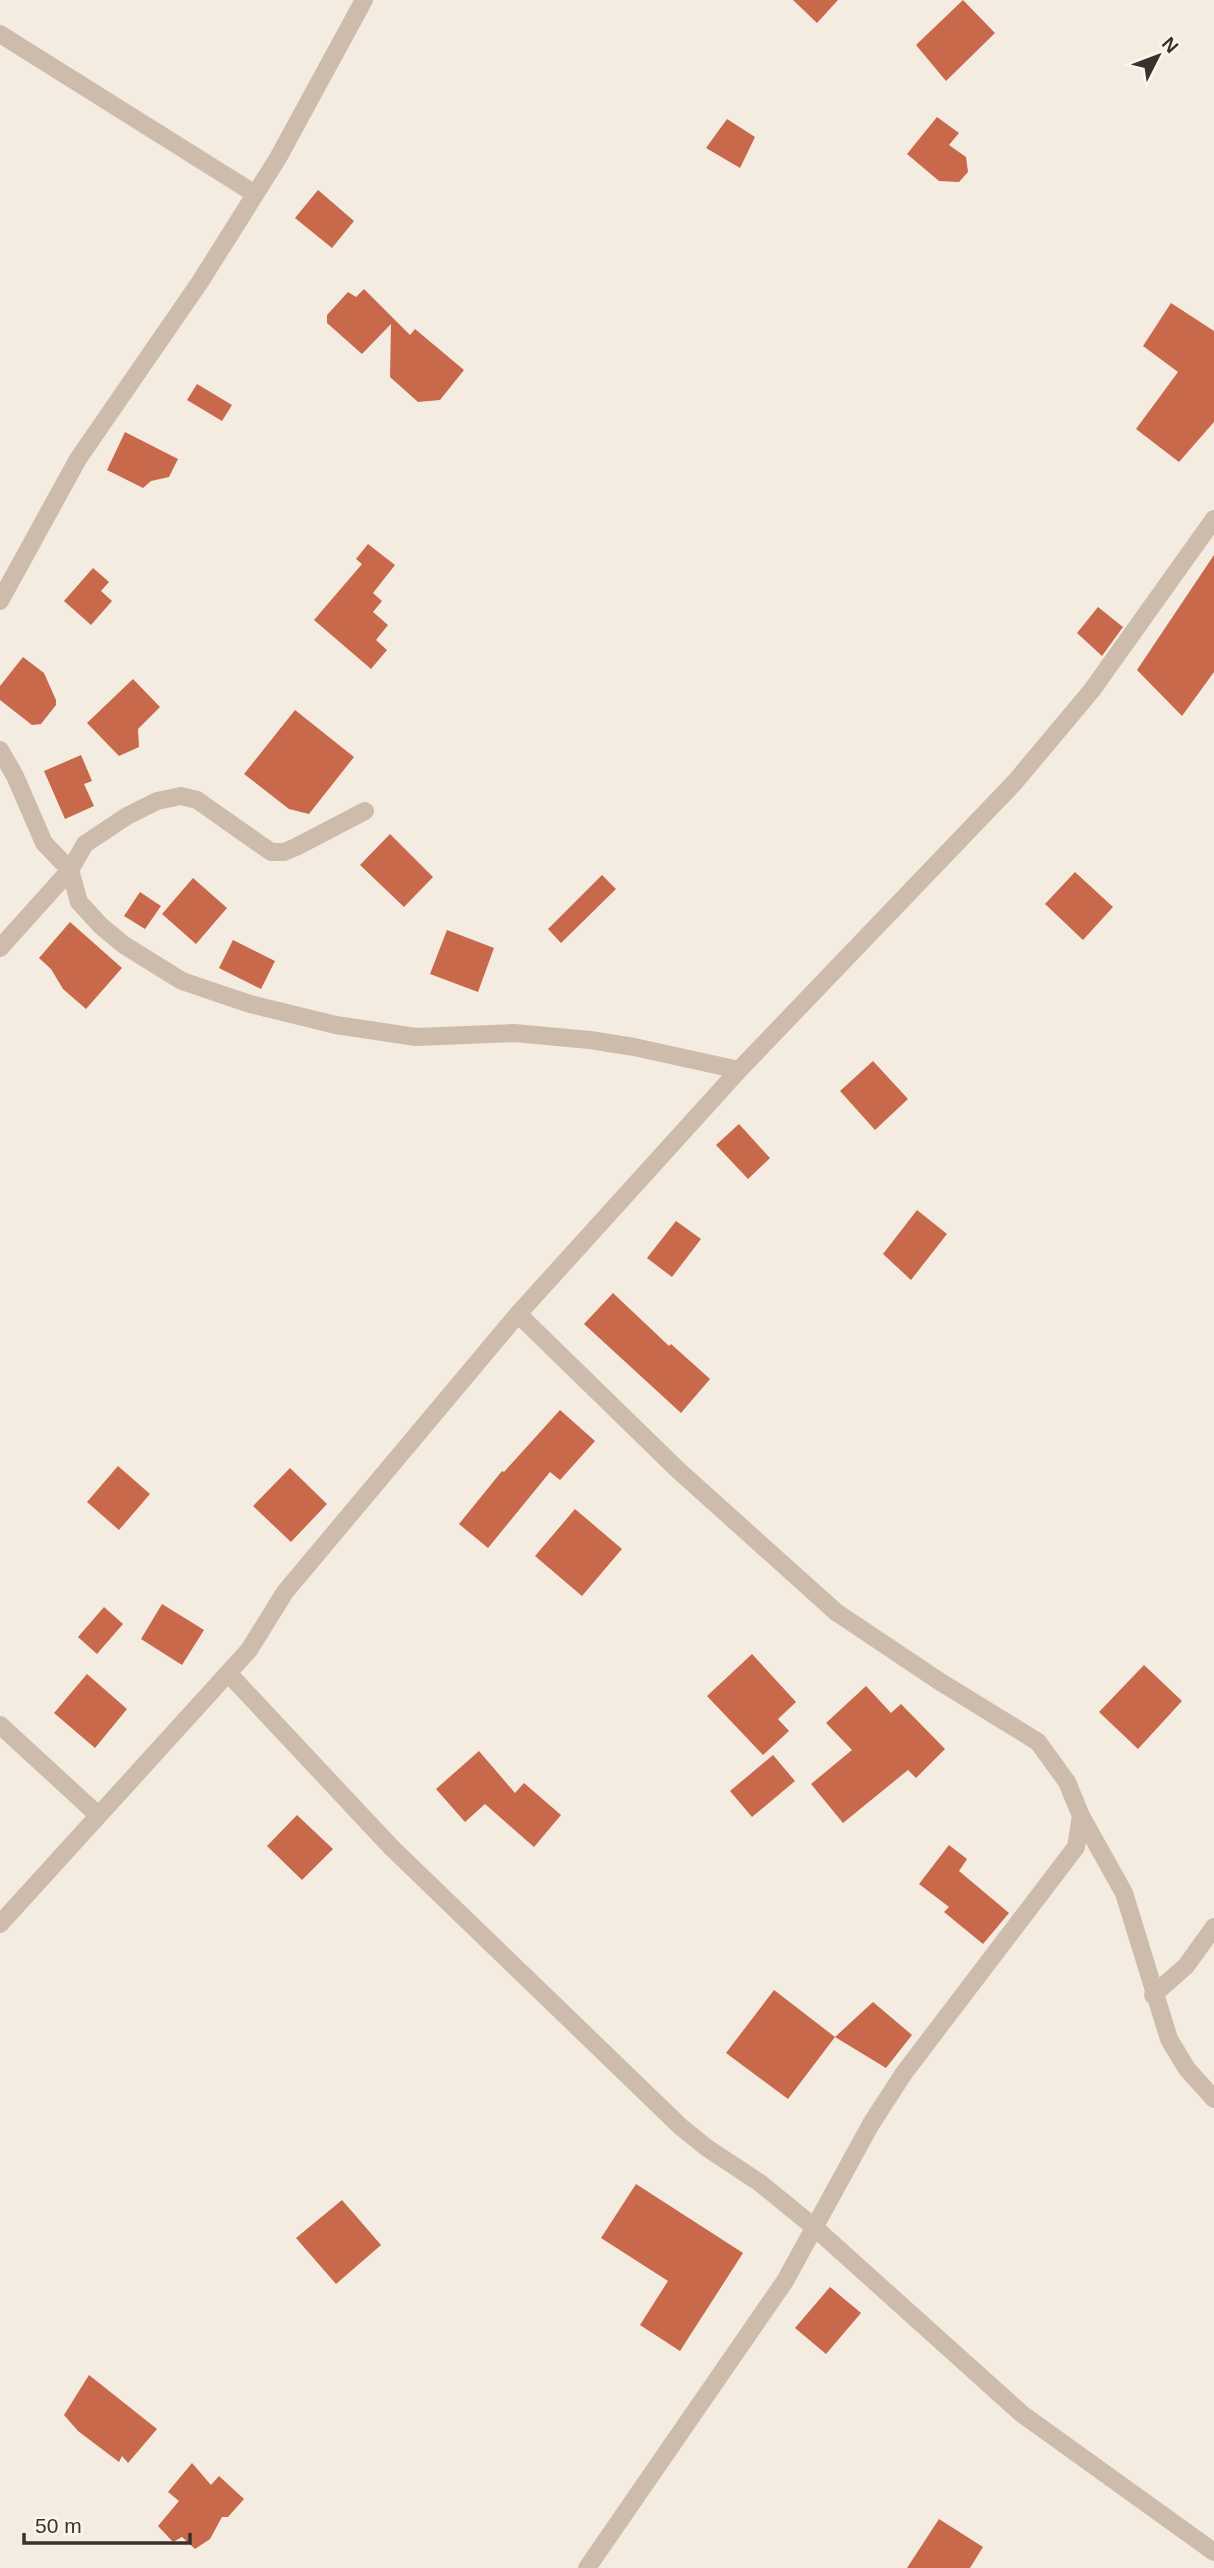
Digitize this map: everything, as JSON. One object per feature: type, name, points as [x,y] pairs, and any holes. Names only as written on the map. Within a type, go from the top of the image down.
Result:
[{"type":"street","points":[[0,601],[78,459],[200,282],[278,158],[364,0]]},
{"type":"street","points":[[0,34],[255,194]]},
{"type":"street","points":[[0,1924],[249,1650],[285,1592],[518,1314],[739,1070],[1015,782],[1092,690],[1214,519]]},
{"type":"street","points":[[0,750],[15,776],[44,843],[70,870],[79,902],[101,926],[124,945],[182,981],[250,1004],[336,1025],[416,1037],[514,1033],[590,1040],[739,1070]]},
{"type":"street","points":[[0,948],[70,870],[85,844],[127,816],[157,801],[181,796],[197,800],[271,852],[285,852],[365,811]]},
{"type":"street","points":[[518,1314],[678,1470],[836,1612],[939,1681],[1038,1742],[1067,1782],[1081,1816],[1124,1893],[1168,2039],[1187,2069],[1214,2099]]},
{"type":"street","points":[[228,1673],[391,1847],[647,2095],[707,2148],[760,2183],[814,2227],[1022,2414],[1214,2552]]},
{"type":"street","points":[[0,1725],[99,1815]]},
{"type":"street","points":[[587,2568],[785,2281],[871,2124],[904,2073],[1076,1847],[1081,1816]]},
{"type":"street","points":[[1153,1995],[1186,1966],[1214,1927]]},
{"type":"building","points":[[793,0],[838,0],[817,23]]},
{"type":"building","points":[[963,0],[995,33],[946,81],[916,45]]},
{"type":"building","points":[[937,117],[959,133],[949,145],[966,157],[968,172],[959,182],[939,181],[907,154]]},
{"type":"building","points":[[727,119],[755,137],[740,168],[706,148]]},
{"type":"building","points":[[318,190],[354,221],[332,248],[295,218]]},
{"type":"building","points":[[364,289],[410,335],[415,329],[464,370],[440,400],[418,402],[390,377],[391,324],[362,354],[327,323],[327,315],[348,292],[356,297]]},
{"type":"building","points":[[1171,303],[1214,331],[1214,422],[1179,462],[1136,429],[1178,372],[1143,346]]},
{"type":"building","points":[[197,384],[232,405],[222,421],[187,400]]},
{"type":"building","points":[[125,432],[178,459],[169,477],[151,481],[143,488],[107,470]]},
{"type":"building","points":[[368,544],[395,565],[373,593],[382,601],[373,612],[388,625],[376,640],[387,650],[371,669],[314,620],[362,564],[356,559]]},
{"type":"building","points":[[1214,555],[1214,672],[1182,716],[1137,670]]},
{"type":"building","points":[[93,568],[109,582],[101,591],[112,601],[91,625],[64,601]]},
{"type":"building","points":[[1098,607],[1123,627],[1102,656],[1077,633]]},
{"type":"building","points":[[23,657],[44,673],[56,700],[56,705],[41,724],[32,725],[0,700],[0,686]]},
{"type":"building","points":[[133,679],[160,707],[138,729],[139,747],[119,756],[87,723]]},
{"type":"building","points":[[295,710],[354,757],[309,814],[289,809],[244,774]]},
{"type":"building","points":[[81,755],[92,781],[84,784],[94,806],[65,819],[44,771]]},
{"type":"building","points":[[390,834],[433,877],[404,907],[360,865]]},
{"type":"building","points":[[1075,872],[1113,907],[1083,940],[1045,904]]},
{"type":"building","points":[[602,875],[616,889],[561,943],[548,929]]},
{"type":"building","points":[[193,878],[227,908],[196,944],[162,914]]},
{"type":"building","points":[[140,892],[161,906],[145,929],[124,916]]},
{"type":"building","points":[[70,922],[122,968],[86,1009],[63,989],[51,969],[39,958]]},
{"type":"building","points":[[447,930],[494,948],[478,992],[430,974]]},
{"type":"building","points":[[233,940],[275,961],[261,989],[219,968]]},
{"type":"building","points":[[873,1061],[908,1099],[875,1130],[840,1091]]},
{"type":"building","points":[[739,1124],[770,1158],[748,1179],[716,1145]]},
{"type":"building","points":[[917,1210],[947,1234],[911,1280],[883,1254]]},
{"type":"building","points":[[676,1221],[701,1239],[672,1277],[647,1258]]},
{"type":"building","points":[[613,1293],[669,1346],[671,1344],[710,1379],[681,1413],[584,1324]]},
{"type":"building","points":[[560,1410],[595,1441],[560,1480],[550,1472],[488,1548],[459,1524],[502,1471],[504,1472]]},
{"type":"building","points":[[118,1466],[150,1494],[119,1530],[87,1502]]},
{"type":"building","points":[[290,1468],[327,1504],[291,1542],[253,1506]]},
{"type":"building","points":[[575,1509],[622,1549],[582,1596],[535,1556]]},
{"type":"building","points":[[162,1604],[204,1630],[182,1665],[141,1639]]},
{"type":"building","points":[[104,1607],[123,1624],[97,1654],[78,1637]]},
{"type":"building","points":[[752,1654],[796,1702],[778,1719],[789,1731],[763,1755],[707,1696]]},
{"type":"building","points":[[1144,1665],[1182,1701],[1138,1749],[1099,1712]]},
{"type":"building","points":[[87,1674],[127,1709],[95,1748],[54,1713]]},
{"type":"building","points":[[866,1686],[891,1713],[901,1704],[945,1749],[916,1778],[908,1770],[843,1823],[811,1784],[852,1750],[826,1723]]},
{"type":"building","points":[[479,1751],[515,1793],[524,1783],[561,1815],[534,1847],[485,1804],[465,1822],[436,1789]]},
{"type":"building","points":[[773,1755],[795,1781],[752,1817],[730,1791]]},
{"type":"building","points":[[297,1815],[333,1849],[302,1880],[267,1846]]},
{"type":"building","points":[[949,1845],[967,1859],[959,1871],[1009,1913],[983,1944],[944,1912],[949,1907],[919,1884]]},
{"type":"building","points":[[774,1990],[835,2037],[788,2099],[726,2053]]},
{"type":"building","points":[[873,2002],[912,2035],[886,2068],[835,2037]]},
{"type":"building","points":[[636,2184],[743,2253],[680,2351],[640,2325],[668,2281],[601,2238]]},
{"type":"building","points":[[342,2200],[381,2245],[336,2284],[296,2238]]},
{"type":"building","points":[[830,2287],[861,2313],[826,2354],[795,2328]]},
{"type":"building","points":[[89,2375],[157,2429],[128,2463],[122,2456],[119,2462],[78,2431],[64,2415]]},
{"type":"building","points":[[192,2463],[211,2485],[219,2476],[244,2499],[228,2517],[222,2517],[210,2539],[195,2549],[182,2537],[173,2542],[158,2526],[179,2501],[168,2492]]},
{"type":"building","points":[[939,2519],[983,2547],[970,2568],[907,2568]]}]
